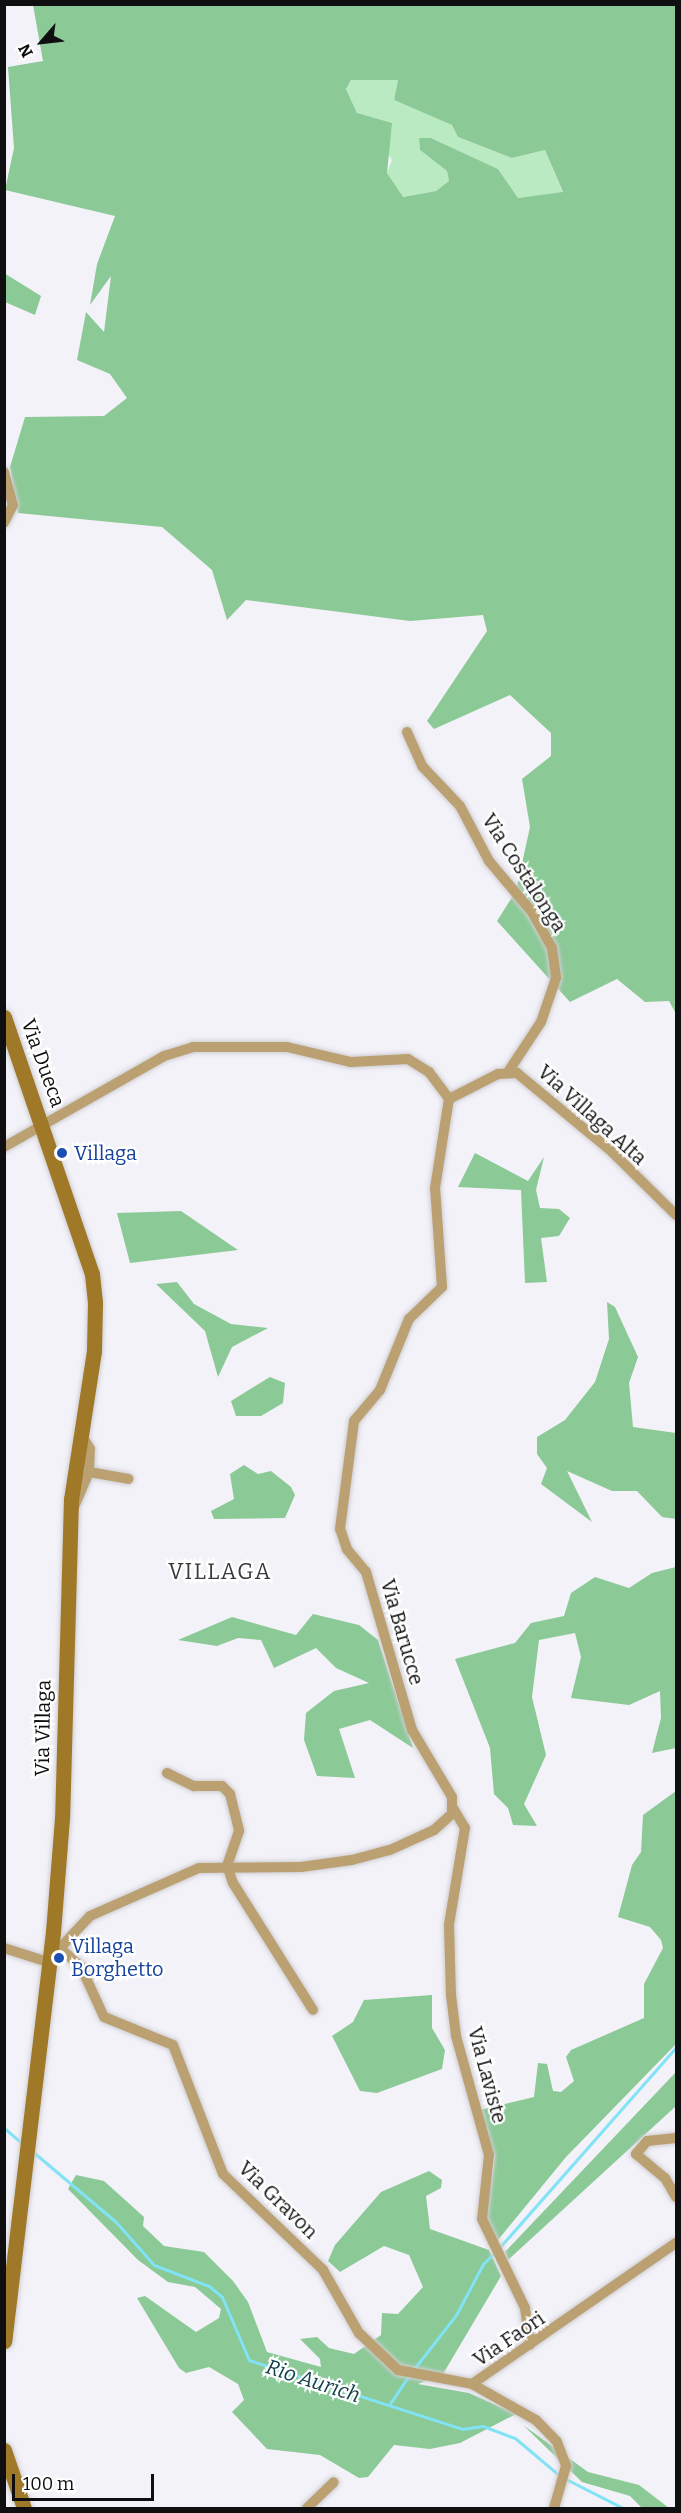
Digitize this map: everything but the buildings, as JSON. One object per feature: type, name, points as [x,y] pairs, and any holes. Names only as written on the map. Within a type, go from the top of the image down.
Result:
[{"type":"street","points":[[4,472],[13,505],[4,523]]},
{"type":"street","name":"Via Costalonga","points":[[407,732],[422,766],[460,806],[489,861],[532,912],[552,948],[556,978],[541,1022],[508,1072]]},
{"type":"street","name":"Via Dueca","points":[[4,1017],[43,1124]]},
{"type":"street","points":[[4,1147],[164,1056],[193,1047],[287,1047],[351,1062],[408,1059],[429,1072],[449,1099],[508,1072]]},
{"type":"street","name":"Via Villaga Alta","points":[[508,1072],[539,1089],[676,1215]]},
{"type":"street","name":"Via Barucce","points":[[449,1099],[435,1188],[442,1287],[409,1319],[380,1390],[354,1421],[340,1529],[347,1549],[366,1572],[412,1730],[453,1808]]},
{"type":"street","name":"Via Villaga","points":[[4,2341],[27,2160],[48,1962],[56,1942],[62,1818],[70,1514],[80,1433],[94,1351],[92,1274],[43,1124]]},
{"type":"street","points":[[70,1514],[89,1472],[90,1449],[80,1433]]},
{"type":"street","points":[[89,1472],[128,1479]]},
{"type":"street","points":[[167,1773],[194,1786],[222,1786],[230,1794],[239,1831],[227,1865],[245,1908],[313,2010]]},
{"type":"street","points":[[56,1942],[90,1916],[109,1905],[199,1868],[227,1865],[301,1867],[352,1860],[434,1830],[453,1808]]},
{"type":"street","name":"Via Laviste","points":[[453,1808],[465,1828],[449,1925],[451,1995],[456,2036],[489,2155],[482,2219],[525,2308],[530,2345]]},
{"type":"street","name":"Via Gravon","points":[[56,1942],[81,1967],[104,2017],[173,2045],[223,2174],[323,2270],[358,2333],[403,2372],[472,2384]]},
{"type":"street","points":[[4,1948],[48,1962]]},
{"type":"street","points":[[676,2138],[646,2141],[636,2154],[665,2178],[676,2197]]},
{"type":"street","name":"Via Faori","points":[[554,2508],[565,2471],[557,2442],[536,2420],[472,2384],[676,2243]]},
{"type":"street","points":[[6,2458],[24,2508]]},
{"type":"street","points":[[307,2508],[334,2482]]},
{"type":"green space","points":[[33,5],[676,5],[676,1014],[669,1001],[645,1002],[617,979],[570,1002],[497,921],[516,891],[530,827],[522,779],[551,756],[551,733],[510,695],[434,729],[427,721],[487,631],[483,615],[410,621],[246,600],[227,620],[212,570],[162,527],[18,513],[10,467],[25,417],[104,416],[127,398],[110,374],[77,360],[86,312],[104,332],[111,276],[90,305],[97,264],[115,216],[5,190],[14,148],[8,67],[43,61]],"holes":[[[351,80],[398,80],[394,100],[452,125],[458,137],[512,158],[545,150],[563,192],[518,198],[498,169],[431,138],[419,138],[420,150],[447,171],[449,181],[436,191],[403,197],[387,173],[392,123],[357,113],[346,89]]]},
{"type":"green space","points":[[351,80],[398,80],[394,100],[453,125],[458,137],[512,158],[545,150],[563,193],[518,198],[498,169],[431,138],[419,138],[420,150],[447,171],[449,181],[436,191],[402,197],[387,173],[392,160],[357,113],[346,89]]},
{"type":"green space","points":[[4,273],[41,296],[35,315],[5,302]]},
{"type":"green space","points":[[475,1153],[528,1181],[544,1157],[536,1190],[540,1208],[559,1209],[570,1218],[559,1236],[541,1238],[547,1282],[525,1283],[521,1190],[458,1187]]},
{"type":"green space","points":[[181,1211],[238,1250],[130,1263],[117,1213]]},
{"type":"green space","points":[[177,1282],[194,1304],[231,1324],[268,1328],[232,1347],[218,1377],[205,1331],[156,1284]]},
{"type":"green space","points":[[607,1302],[615,1307],[638,1357],[629,1383],[633,1427],[676,1433],[676,1519],[662,1517],[637,1491],[612,1491],[567,1471],[592,1522],[541,1484],[547,1468],[537,1454],[537,1437],[565,1420],[595,1382],[609,1339]]},
{"type":"green space","points":[[270,1377],[285,1383],[283,1403],[261,1416],[236,1416],[231,1401]]},
{"type":"green space","points":[[244,1465],[258,1474],[271,1471],[291,1487],[295,1495],[285,1518],[214,1519],[211,1511],[234,1499],[230,1474]]},
{"type":"green space","points":[[676,1567],[676,1748],[652,1753],[661,1718],[660,1691],[629,1705],[571,1698],[581,1657],[575,1633],[539,1640],[532,1697],[546,1755],[524,1804],[537,1826],[513,1825],[508,1808],[494,1794],[490,1748],[455,1659],[515,1643],[531,1623],[564,1616],[571,1593],[595,1577],[629,1588],[652,1573]]},
{"type":"green space","points":[[313,1614],[359,1625],[378,1640],[413,1748],[370,1720],[339,1729],[355,1778],[317,1776],[304,1740],[306,1713],[334,1691],[369,1683],[336,1668],[316,1648],[274,1668],[261,1640],[238,1638],[217,1646],[178,1640],[232,1617],[296,1635]]},
{"type":"green space","points":[[676,1791],[676,2044],[566,2157],[493,2246],[487,2217],[495,2157],[480,2110],[534,2097],[538,2063],[547,2064],[553,2091],[561,2092],[574,2081],[566,2057],[571,2050],[644,2018],[644,1984],[663,1948],[661,1940],[650,1927],[618,1917],[632,1865],[641,1852],[643,1815]]},
{"type":"green space","points":[[432,1995],[432,2028],[445,2050],[442,2069],[377,2093],[360,2091],[332,2036],[353,2022],[364,2000]]},
{"type":"green space","points":[[676,2072],[676,2106],[508,2260],[505,2252]]},
{"type":"green space","points":[[429,2171],[442,2180],[441,2188],[426,2196],[430,2229],[489,2250],[501,2276],[443,2374],[418,2384],[469,2393],[516,2414],[460,2443],[430,2449],[394,2445],[368,2477],[359,2478],[320,2455],[267,2449],[232,2412],[244,2400],[238,2384],[209,2367],[186,2373],[179,2368],[137,2298],[145,2296],[196,2332],[219,2318],[221,2309],[195,2287],[168,2282],[138,2260],[68,2189],[76,2175],[104,2181],[144,2217],[143,2226],[164,2246],[204,2252],[233,2281],[248,2302],[267,2352],[321,2367],[320,2359],[300,2339],[317,2337],[329,2348],[354,2354],[381,2335],[382,2313],[398,2314],[423,2287],[409,2255],[384,2246],[340,2272],[328,2261],[335,2245],[381,2192]]},
{"type":"green space","points":[[523,2425],[588,2472],[639,2485],[669,2508],[642,2508],[630,2496],[582,2482]]},
{"type":"waterway","points":[[499,2248],[676,2047]]},
{"type":"waterway","name":"Rio Aurich","points":[[4,2128],[22,2143]]},
{"type":"waterway","name":"Rio Aurich","points":[[32,2151],[116,2222],[154,2265],[209,2286],[222,2297],[249,2360],[462,2429],[483,2426],[515,2438],[560,2476]]},
{"type":"waterway","points":[[413,2370],[456,2315],[483,2264],[494,2253]]},
{"type":"waterway","points":[[389,2405],[409,2375]]},
{"type":"waterway","name":"Rio Aurich","points":[[566,2479],[623,2508]]},
{"type":"place","name":"Villaga","points":[[62,1153]]},
{"type":"place","name":"Villaga Borghetto","points":[[59,1958]]},
{"type":"district","name":"VILLAGA","points":[[220,1572]]}]
